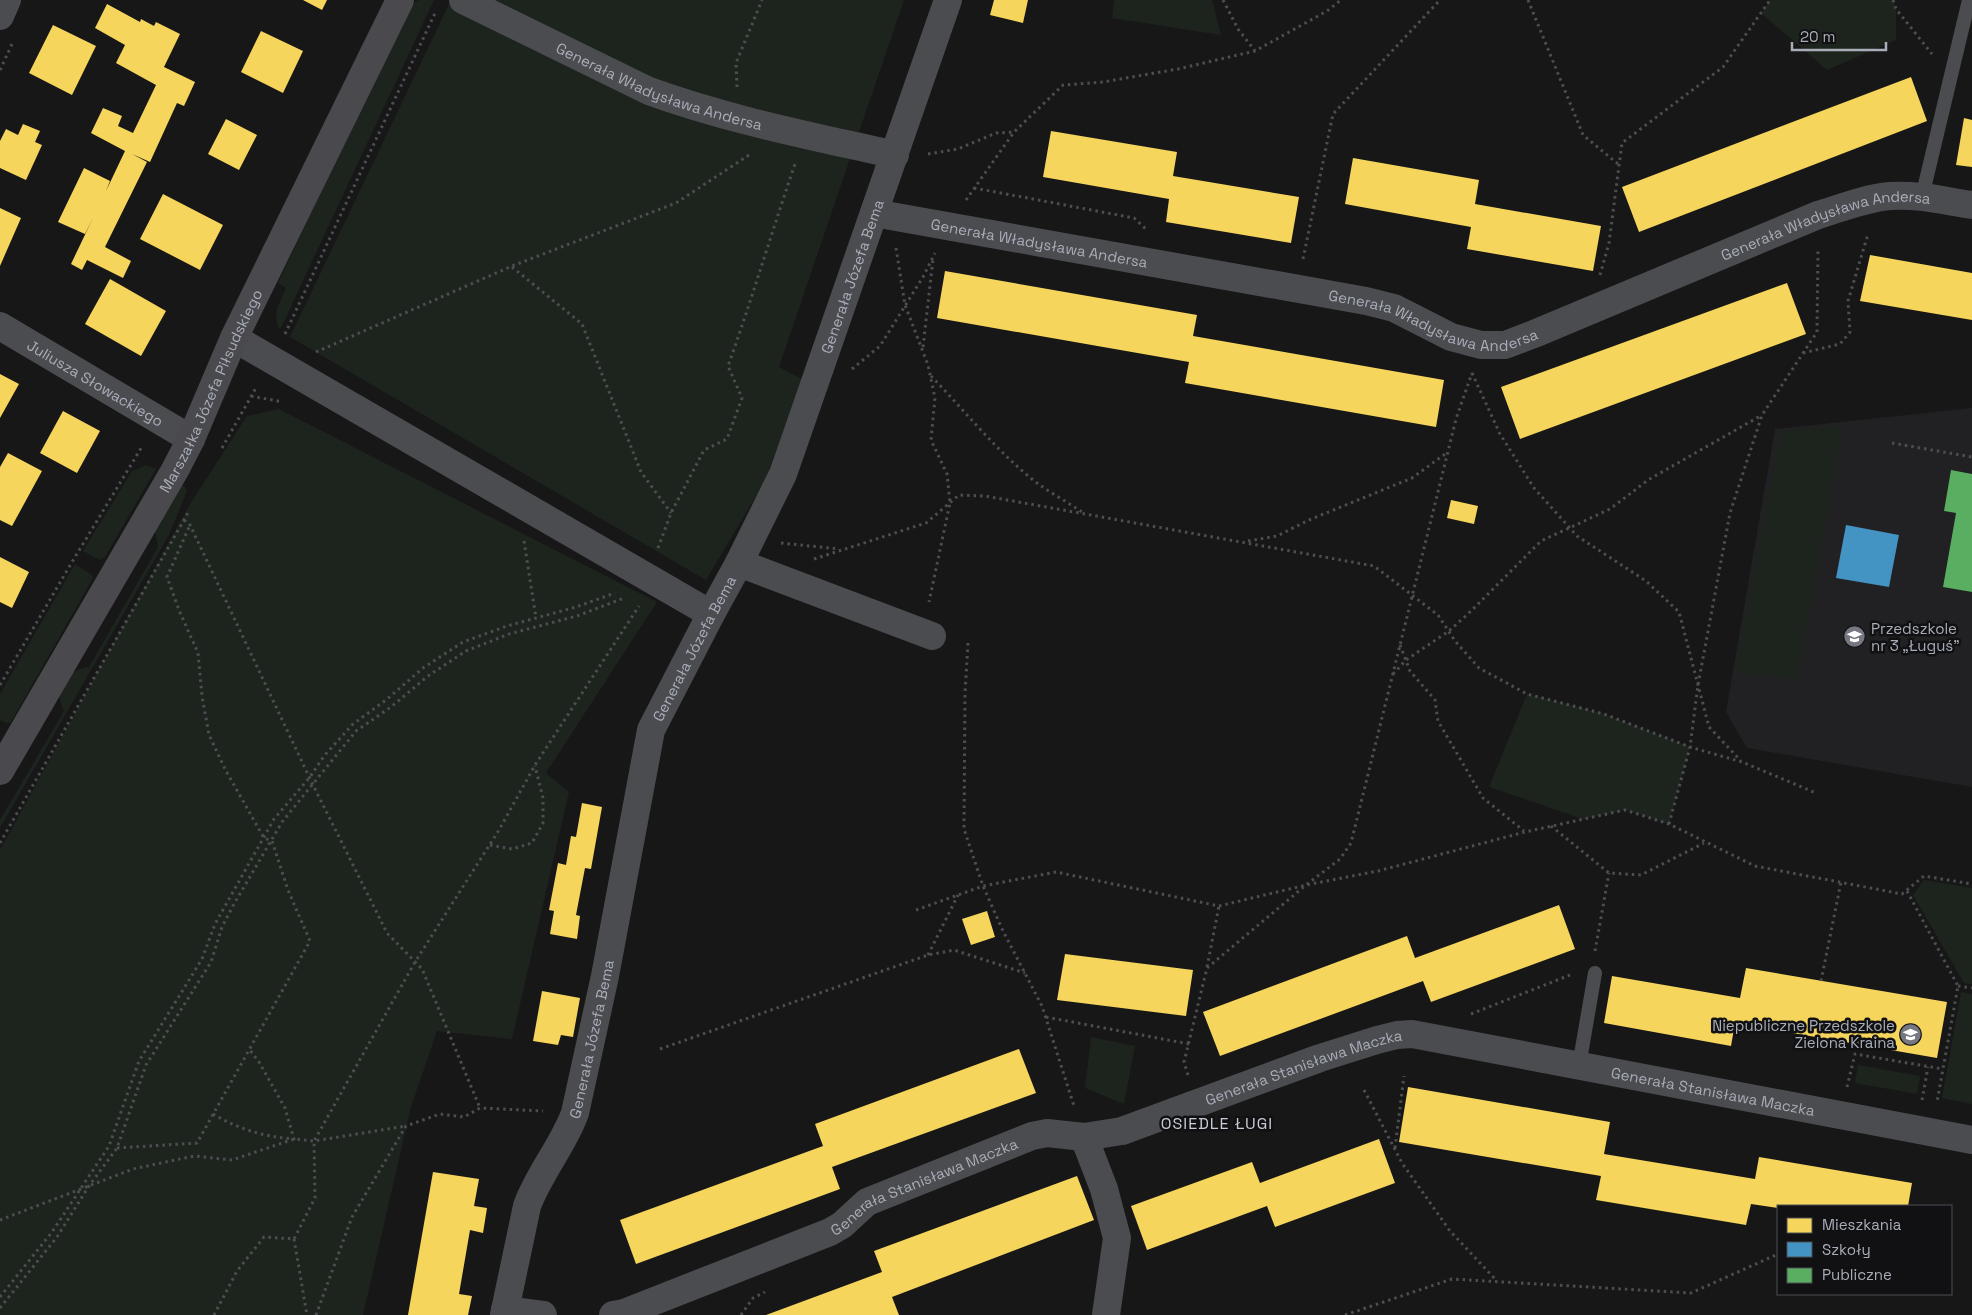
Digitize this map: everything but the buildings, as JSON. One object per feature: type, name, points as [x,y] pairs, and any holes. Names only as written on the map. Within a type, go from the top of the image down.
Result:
[{"type":"street","points":[[0,16],[7,0]]},
{"type":"street","name":"Marszałka Józefa Piłsudskiego","points":[[0,771],[175,470],[191,439],[234,338],[400,0]]},
{"type":"street","name":"Generała Władysława Andersa","points":[[463,0],[649,91],[739,120],[895,155]]},
{"type":"street","name":"Generała Józefa Bema","points":[[504,1312],[532,1191],[570,1128],[575,1113],[605,976],[651,730],[739,563],[783,474],[948,0]]},
{"type":"street","name":"Generała Władysława Andersa","points":[[874,213],[1366,301],[1394,308],[1451,337],[1481,345],[1505,345],[1818,215],[1890,196],[1922,197],[1972,205]]},
{"type":"street","name":"Juliusza Słowackiego","points":[[0,326],[191,439]]},
{"type":"street","points":[[234,338],[711,614]]},
{"type":"street","points":[[739,563],[932,636]]},
{"type":"street","name":"Generała Stanisława Maczka","points":[[613,1315],[624,1313],[830,1232],[867,1202],[1032,1136],[1047,1133],[1084,1137],[1122,1131],[1320,1058],[1397,1035],[1412,1034],[1972,1140]]},
{"type":"street","points":[[1084,1137],[1104,1189],[1117,1238],[1117,1249],[1106,1315]]},
{"type":"street","points":[[504,1312],[543,1315]]},
{"type":"lane","points":[[1922,197],[1970,0]]},
{"type":"lane","points":[[1579,1066],[1595,973]]},
{"type":"path","points":[[739,120],[736,63],[762,0]]},
{"type":"path","points":[[1223,0],[1238,29],[1255,51]]},
{"type":"path","points":[[852,369],[880,346],[934,256],[949,226],[1014,132],[1063,85],[1103,82],[1169,71],[1255,51],[1326,11],[1341,0]]},
{"type":"path","points":[[1297,288],[1333,114],[1440,0]]},
{"type":"path","points":[[1528,0],[1583,135],[1619,164]]},
{"type":"path","points":[[1600,275],[1609,243],[1622,143],[1723,67],[1770,0]]},
{"type":"path","points":[[1893,0],[1896,9],[1950,77]]},
{"type":"path","points":[[928,154],[958,149],[996,133],[1014,132]]},
{"type":"path","points":[[282,366],[512,266],[676,203],[796,133]]},
{"type":"path","points":[[307,1315],[294,1239],[315,1198],[314,1141],[415,962],[490,845],[535,766],[643,600],[671,513],[704,450],[728,438],[742,398],[728,366],[749,307],[776,218],[796,133]]},
{"type":"path","points":[[1669,824],[1690,747],[1698,685],[1730,513],[1762,415],[1817,332],[1818,215]]},
{"type":"path","points":[[1802,354],[1840,344],[1850,332],[1848,301],[1868,234]]},
{"type":"path","points":[[896,245],[905,305],[922,350],[935,398],[931,440],[947,474],[950,503],[928,607]]},
{"type":"path","points":[[922,350],[934,256]]},
{"type":"path","points":[[512,266],[582,324],[641,472],[671,513]]},
{"type":"path","points":[[1207,968],[1340,859],[1351,843],[1456,419],[1472,372],[1505,442],[1534,488],[1577,536],[1646,581],[1679,612],[1709,727],[1742,762]]},
{"type":"path","points":[[930,375],[961,406],[992,442],[1037,483],[1085,513]]},
{"type":"path","points":[[1393,674],[1406,660],[1448,631],[1541,541],[1610,509],[1648,480],[1762,415]]},
{"type":"path","points":[[1892,443],[1972,457]]},
{"type":"path","points":[[1245,542],[1278,536],[1309,520],[1412,478],[1448,452]]},
{"type":"path","points":[[778,577],[804,562],[926,523],[959,495],[985,496],[1085,513],[1374,566],[1438,615],[1455,641],[1479,668],[1526,694],[1604,714],[1690,747],[1742,762],[1816,793]]},
{"type":"path","points":[[184,520],[190,525],[313,784],[387,934],[422,969],[480,1108]]},
{"type":"path","points":[[190,525],[167,577],[198,653],[202,696],[209,735],[226,771],[264,838],[272,841]]},
{"type":"path","points":[[778,542],[842,550]]},
{"type":"path","points":[[0,1297],[52,1232],[109,1146],[139,1061],[202,958],[214,924],[274,819],[310,777],[324,756],[353,724],[423,668],[463,642],[507,626],[576,607],[650,579]]},
{"type":"path","points":[[0,1308],[57,1237],[89,1186],[117,1148],[146,1065],[211,962],[222,927],[282,822],[356,731],[391,707],[428,676],[466,651],[509,634],[607,606],[635,594],[650,579]]},
{"type":"path","points":[[968,643],[965,693],[964,829],[983,886],[1002,931],[1046,1017],[1084,1137]]},
{"type":"path","points":[[1400,645],[1410,671],[1435,700],[1438,721],[1483,798],[1525,832]]},
{"type":"path","points":[[490,845],[512,849],[532,843],[542,823],[542,798],[535,766]]},
{"type":"path","points":[[916,910],[983,886],[1056,872],[1219,906],[1306,885],[1378,871],[1525,832],[1625,810],[1669,824],[1755,866],[1902,894],[1924,876],[1972,884]]},
{"type":"path","points":[[1551,826],[1609,873],[1641,876],[1704,842]]},
{"type":"path","points":[[117,1148],[197,1143],[310,941],[288,890],[272,841]]},
{"type":"path","points":[[1822,981],[1841,882]]},
{"type":"path","points":[[1907,891],[1958,986],[1937,1103]]},
{"type":"path","points":[[928,956],[958,894]]},
{"type":"path","points":[[1196,1104],[1184,1062],[1207,968],[1219,906]]},
{"type":"path","points":[[660,1050],[928,956],[954,950],[1025,974]]},
{"type":"path","points":[[1958,986],[1972,988]]},
{"type":"path","points":[[1046,1017],[1189,1044]]},
{"type":"path","points":[[249,1049],[259,1062],[284,1108],[294,1139]]},
{"type":"path","points":[[1847,1088],[1855,1054],[1943,1069]]},
{"type":"path","points":[[1922,1101],[1928,1067]]},
{"type":"path","points":[[1395,1149],[1404,1076]]},
{"type":"path","points":[[1364,1090],[1402,1163],[1450,1231],[1497,1281]]},
{"type":"path","points":[[213,1114],[229,1123],[272,1137],[314,1141],[406,1126],[440,1114],[464,1117],[480,1108],[575,1113]]},
{"type":"path","points":[[316,1315],[352,1217],[406,1126]]},
{"type":"path","points":[[0,1220],[133,1169],[194,1156],[232,1160],[294,1139]]},
{"type":"path","points":[[214,1315],[238,1271],[264,1237],[294,1239]]},
{"type":"path","points":[[1345,1315],[1452,1278],[1691,1292],[1777,1254]]},
{"type":"shaded area","points":[[419,0],[434,0],[280,330],[276,314],[286,288],[278,283],[403,16]]},
{"type":"shaded area","points":[[451,0],[904,0],[779,367],[802,379],[766,479],[706,580],[290,337]]},
{"type":"shaded area","points":[[1114,0],[1212,0],[1221,35],[1112,18]]},
{"type":"shaded area","points":[[1770,0],[1893,0],[1896,9],[1896,40],[1827,70],[1761,13]]},
{"type":"shaded area","name":"Przedszkole nr 3 „Ługuś”","points":[[1972,408],[1972,474],[1951,470],[1944,511],[1956,513],[1943,586],[1972,592],[1972,787],[1747,748],[1726,712],[1775,429]]},
{"type":"shaded area","points":[[279,409],[657,602],[546,773],[569,792],[512,1039],[437,1031],[411,1107],[363,1315],[0,1315],[0,850],[190,504],[247,416]]},
{"type":"shaded area","points":[[1843,425],[1797,679],[1735,672],[1781,431]]},
{"type":"shaded area","points":[[146,465],[156,469],[105,557],[100,560],[83,551],[132,471]]},
{"type":"shaded area","points":[[181,484],[187,491],[169,535],[0,828],[0,820],[64,711],[60,698],[63,685],[74,672],[89,667],[158,547],[155,531]]},
{"type":"shaded area","points":[[75,564],[92,575],[93,578],[11,722],[6,723],[0,720],[0,694]]},
{"type":"shaded area","points":[[1527,694],[1604,714],[1690,747],[1669,824],[1625,810],[1583,819],[1489,787]]},
{"type":"shaded area","points":[[1924,880],[1972,888],[1972,984],[1964,983],[1913,895]]},
{"type":"shaded area","points":[[1961,992],[1972,994],[1972,1104],[1942,1098]]},
{"type":"shaded area","points":[[1091,1037],[1135,1046],[1124,1104],[1085,1088]]},
{"type":"shaded area","points":[[1858,1065],[1920,1076],[1917,1094],[1855,1083]]},
{"type":"place","name":"Przedszkole nr 3 „Ługuś”","points":[[1855,637]]},
{"type":"place","name":"Niepubliczne Przedszkole Zielona Kraina","points":[[1911,1034]]},
{"type":"district","name":"OSIEDLE ŁUGI","points":[[1217,1123]]}]
